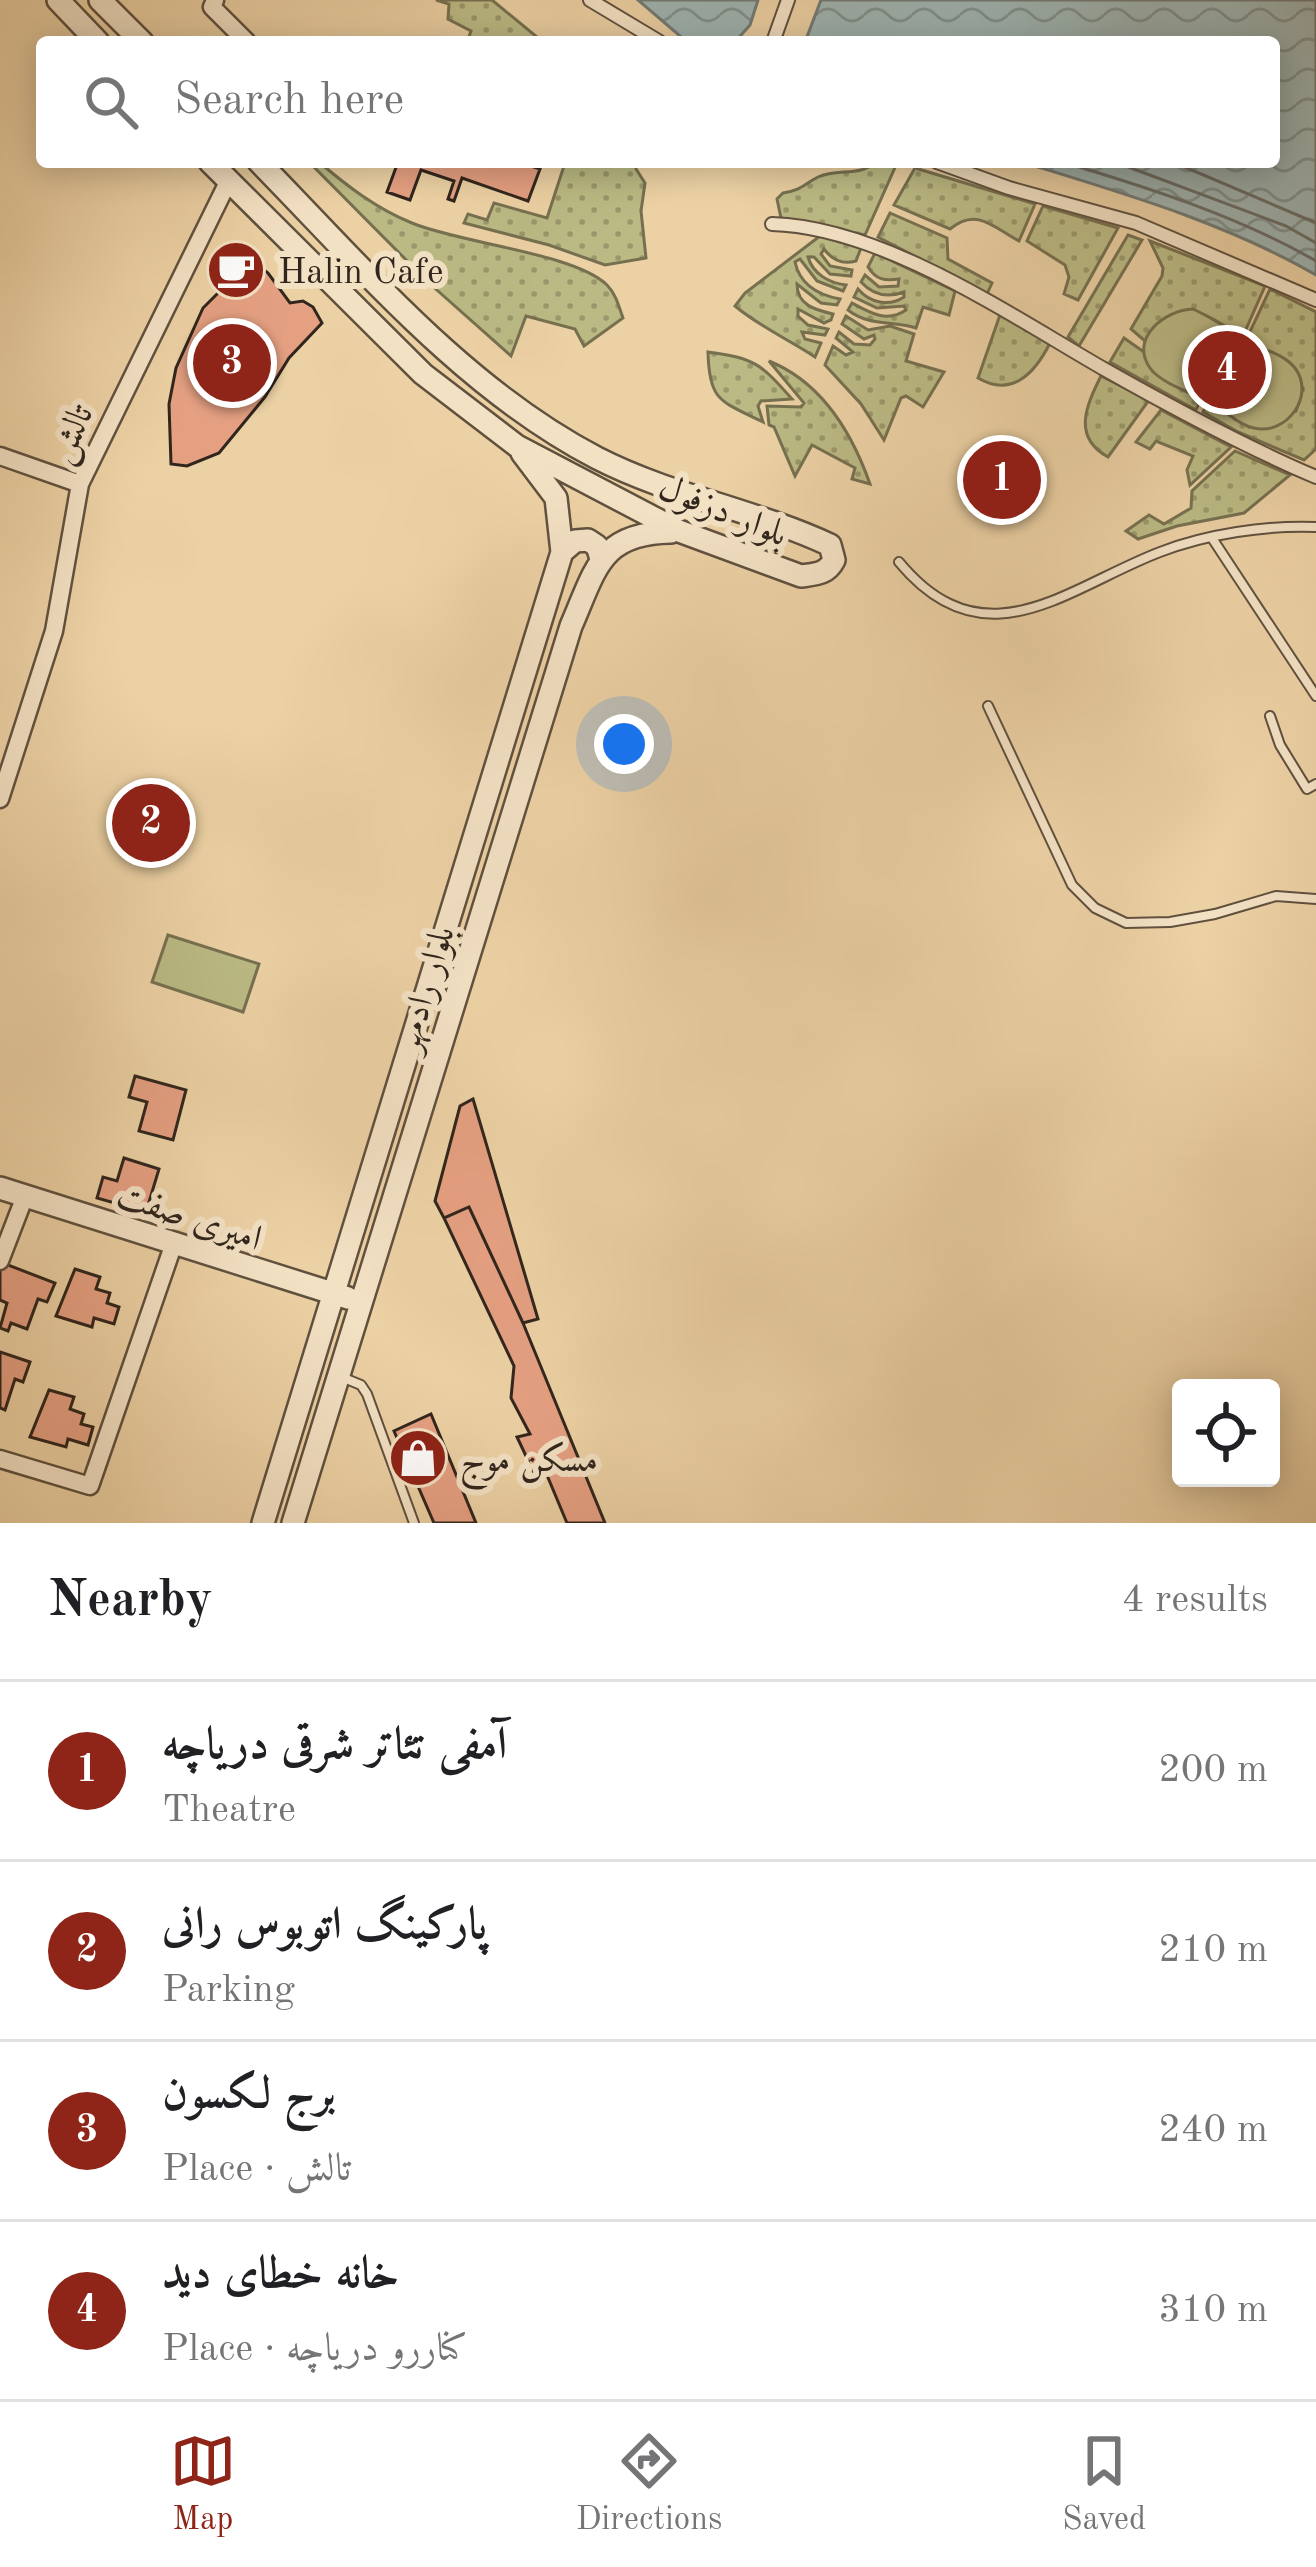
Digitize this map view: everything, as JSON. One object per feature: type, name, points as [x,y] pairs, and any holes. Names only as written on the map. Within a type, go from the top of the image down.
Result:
[{"type":"street","points":[[58,0],[92,36]]},
{"type":"street","points":[[100,0],[136,36]]},
{"type":"street","points":[[215,0],[212,7],[241,36]]},
{"type":"street","points":[[590,0],[650,36]]},
{"type":"street","points":[[775,36],[788,0]]},
{"type":"street","name":"بلوار دزفول","points":[[215,168],[423,374],[517,446],[679,532],[801,576],[822,574],[834,560],[830,545],[601,460],[506,399],[386,292],[265,168]]},
{"type":"street","points":[[954,168],[1136,223],[1316,300]]},
{"type":"street","name":"تالش","points":[[0,799],[54,631],[80,484],[229,182]]},
{"type":"street","points":[[772,224],[810,228],[869,246],[944,279],[1228,436],[1316,477]]},
{"type":"street","points":[[517,446],[556,497],[562,552]]},
{"type":"street","points":[[0,456],[80,484]]},
{"type":"street","points":[[562,552],[574,541],[588,541],[597,546],[601,559],[628,536],[679,532]]},
{"type":"street","name":"بلوار رادمهر","points":[[263,1523],[562,552]]},
{"type":"street","name":"بلوار رادمهر","points":[[293,1523],[571,626],[601,559]]},
{"type":"street","name":"امیری صفت","points":[[0,1187],[173,1246],[360,1301]]},
{"type":"street","points":[[0,1262],[25,1196]]},
{"type":"street","points":[[0,1459],[90,1486],[173,1246]]},
{"type":"lane","points":[[899,562],[915,582],[958,607],[994,614],[1029,611],[1057,602],[1164,550],[1290,526],[1316,527]]},
{"type":"lane","points":[[1212,538],[1316,696]]},
{"type":"lane","points":[[988,706],[1072,885],[1095,908],[1126,923],[1171,922],[1276,896],[1316,898]]},
{"type":"lane","points":[[1270,716],[1280,745],[1307,789],[1316,784]]},
{"type":"lane","points":[[338,1377],[361,1385],[367,1394],[414,1523]]},
{"type":"shaded area","points":[[436,0],[492,0],[536,36],[469,36],[471,31],[448,19],[449,4]]},
{"type":"shaded area","points":[[315,168],[327,168],[363,196],[412,223],[591,274],[610,289],[623,318],[584,346],[575,329],[526,316],[511,356],[429,283]]},
{"type":"shaded area","points":[[563,168],[636,168],[645,183],[641,211],[646,258],[605,265],[464,223],[468,214],[487,220],[494,203],[547,218]]},
{"type":"shaded area","points":[[895,168],[865,235],[781,218],[777,199],[783,193],[826,174]]},
{"type":"shaded area","points":[[915,168],[1035,204],[1019,241],[977,219],[950,229],[894,205]]},
{"type":"shaded area","points":[[1043,206],[1118,228],[1078,300],[1064,294],[1069,277],[1065,265],[1027,241]]},
{"type":"shaded area","points":[[890,213],[947,238],[948,259],[992,283],[987,294],[878,237]]},
{"type":"shaded area","points":[[1128,235],[1142,240],[1079,346],[1068,337]]},
{"type":"shaded area","points":[[820,236],[861,248],[851,262],[838,261],[824,249],[821,254],[830,266],[852,270],[851,276],[830,274],[814,257],[808,257],[822,277],[846,285],[843,291],[817,281],[800,259],[795,262],[811,288],[840,299],[837,305],[821,303],[797,284],[804,302],[833,314],[824,323],[798,309],[798,316],[808,325],[828,329],[825,335],[802,332],[805,339],[821,343],[815,357],[735,306],[745,293]]},
{"type":"shaded area","points":[[1150,241],[1265,286],[1243,336],[1205,315],[1186,311],[1153,330],[1145,341],[1131,329],[1162,276]]},
{"type":"shaded area","points":[[875,253],[955,291],[949,315],[923,307],[916,328],[873,321],[848,310],[852,303],[885,316],[906,310],[904,306],[877,308],[854,297],[858,289],[880,302],[904,297],[904,292],[887,295],[861,282],[865,275],[879,287],[898,286],[899,279],[881,279],[868,267]]},
{"type":"shaded area","points":[[1270,289],[1316,312],[1316,449],[1304,460],[1203,412],[1209,400],[1249,427],[1296,411],[1303,388],[1246,340]]},
{"type":"shaded area","points":[[1193,309],[1295,368],[1302,390],[1287,420],[1266,429],[1248,426],[1209,396],[1201,398],[1181,389],[1150,368],[1145,357],[1147,336],[1172,314]]},
{"type":"shaded area","points":[[1000,315],[1050,343],[1030,373],[1012,384],[978,378]]},
{"type":"shaded area","points":[[846,316],[868,330],[890,326],[914,334],[906,361],[944,372],[923,407],[906,396],[901,398],[884,440],[861,404],[825,365],[833,346],[846,355],[853,352],[836,338],[839,332],[854,344],[870,345],[875,339],[874,335],[864,339],[842,324]]},
{"type":"shaded area","points":[[1124,338],[1144,352],[1153,372],[1201,398],[1196,410],[1110,362]]},
{"type":"shaded area","points":[[708,352],[756,365],[792,399],[761,401],[763,422],[737,409],[715,391]]},
{"type":"shaded area","points":[[769,361],[804,382],[832,411],[870,484],[852,479],[855,468],[812,445],[795,476],[769,425],[767,406],[801,407],[804,403]]},
{"type":"shaded area","points":[[1101,376],[1149,400],[1108,457],[1090,440],[1085,420]]},
{"type":"shaded area","points":[[1161,410],[1231,447],[1190,485],[1187,470],[1193,456],[1156,441],[1150,449],[1136,442]]},
{"type":"shaded area","points":[[1235,451],[1290,475],[1244,513],[1138,539],[1126,531],[1149,515],[1164,524],[1191,508],[1192,491]]},
{"type":"shaded area","points":[[168,935],[259,964],[243,1012],[152,982]]},
{"type":"water","points":[[638,0],[758,0],[750,25],[740,36],[680,36]]},
{"type":"water","points":[[821,0],[1316,0],[1316,275],[1209,224],[1041,168],[1280,168],[1280,36],[807,36]]},
{"type":"building","points":[[396,168],[540,169],[528,201],[462,178],[454,201],[448,199],[454,181],[421,170],[410,200],[387,192]]},
{"type":"building","points":[[237,260],[253,261],[290,303],[303,301],[313,307],[322,323],[289,358],[265,397],[219,453],[187,466],[171,464],[169,404],[176,368],[203,308],[220,291],[226,270]]},
{"type":"building","points":[[1222,346],[1246,356],[1235,391],[1208,383]]},
{"type":"building","points":[[135,1076],[186,1090],[173,1140],[139,1131],[147,1102],[129,1097]]},
{"type":"building","points":[[473,1099],[538,1319],[523,1323],[469,1207],[444,1218],[435,1201],[460,1106]]},
{"type":"building","points":[[124,1158],[159,1169],[146,1212],[97,1198],[103,1177],[117,1181]]},
{"type":"building","points":[[469,1207],[523,1323],[605,1523],[567,1523],[544,1468],[534,1473],[517,1437],[530,1434],[511,1398],[514,1366],[444,1218]]},
{"type":"building","points":[[0,1262],[55,1283],[47,1302],[38,1299],[27,1329],[11,1323],[8,1331],[0,1328],[7,1303],[0,1300]]},
{"type":"building","points":[[75,1269],[100,1277],[96,1289],[110,1293],[107,1303],[119,1307],[114,1324],[94,1318],[92,1327],[56,1316]]},
{"type":"building","points":[[0,1352],[30,1362],[23,1382],[15,1379],[5,1410],[0,1408]]},
{"type":"building","points":[[49,1390],[74,1397],[70,1409],[84,1414],[81,1424],[93,1427],[88,1445],[68,1439],[66,1447],[30,1437]]},
{"type":"building","points":[[431,1414],[476,1523],[434,1523],[394,1431]]},
{"type":"place","name":"Halin Cafe","points":[[236,270]]},
{"type":"place","name":"برج لکسون","points":[[232,363]]},
{"type":"place","name":"خانه خطای دید","points":[[1227,370]]},
{"type":"place","name":"آمفی تئاتر شرقی دریاچه","points":[[1002,480]]},
{"type":"place","name":"پارکینگ اتوبوس رانی","points":[[151,823]]},
{"type":"place","name":"مسکن موج","points":[[418,1458]]}]
